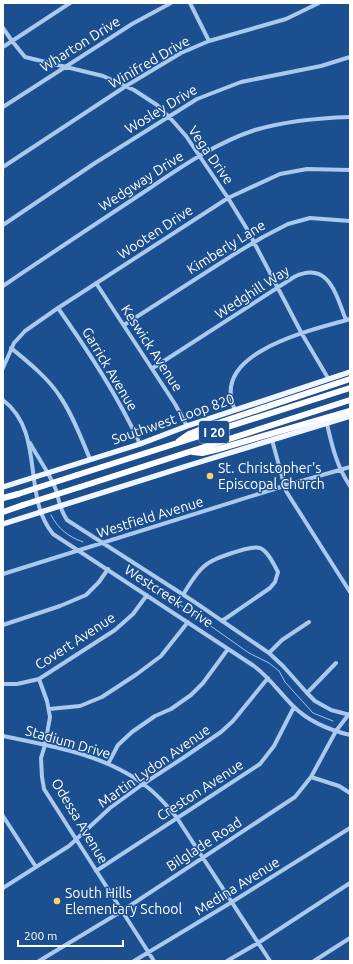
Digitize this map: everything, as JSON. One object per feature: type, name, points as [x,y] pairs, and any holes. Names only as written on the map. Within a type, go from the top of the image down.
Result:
[{"type":"highway","points":[[175,444],[189,434],[350,379]]},
{"type":"highway","name":"I 20","points":[[3,498],[350,388]]},
{"type":"highway","name":"I 20","points":[[3,512],[350,400]]},
{"type":"highway","points":[[190,452],[202,453],[215,450],[350,411]]},
{"type":"main road","name":"Southwest Loop 820","points":[[3,487],[140,444],[187,426],[328,378],[350,372]]},
{"type":"main road","points":[[3,524],[350,416]]},
{"type":"street","points":[[3,47],[70,3]]},
{"type":"street","name":"Wharton Drive","points":[[3,107],[64,66],[132,24],[170,3]]},
{"type":"street","points":[[190,3],[209,42]]},
{"type":"street","name":"Winifred Drive","points":[[3,166],[126,86],[181,53],[209,42],[286,19],[319,3]]},
{"type":"street","name":"Vega Drive","points":[[3,28],[12,42],[25,57],[103,76],[134,90],[150,100],[168,116],[186,136],[228,198],[254,242],[302,334],[328,378]]},
{"type":"street","name":"Wosley Drive","points":[[3,225],[168,116],[202,97],[232,85],[321,66],[350,57]]},
{"type":"street","name":"Wedgway Drive","points":[[3,286],[91,227],[199,157],[217,147],[255,130],[290,122],[327,118],[350,118]]},
{"type":"street","name":"Wooten Drive","points":[[3,368],[11,348],[17,338],[25,331],[96,283],[228,198],[280,174],[307,169],[350,170]]},
{"type":"street","name":"Kimberly Lane","points":[[124,325],[254,242],[284,226],[302,220],[318,218],[350,221]]},
{"type":"street","name":"Wedghill Way","points":[[153,368],[302,274],[311,272],[321,274],[326,278],[348,320]]},
{"type":"street","name":"Keswick Avenue","points":[[96,283],[153,368],[187,426]]},
{"type":"street","name":"Garrick Avenue","points":[[58,308],[93,360],[140,444]]},
{"type":"street","points":[[235,410],[232,404],[231,390],[236,373],[242,365],[254,355],[272,345],[348,320]]},
{"type":"street","points":[[11,348],[45,378],[59,395],[80,434],[90,459]]},
{"type":"street","name":"Westcreek Drive","points":[[3,400],[19,416],[28,439],[56,491],[60,506],[67,520],[183,595],[268,653],[283,666],[307,693],[324,706],[349,714]]},
{"type":"street","points":[[327,424],[340,470],[350,486]]},
{"type":"street","name":"Westcreek Drive","points":[[28,439],[40,512],[53,534],[254,666],[268,678],[294,708],[313,722],[350,735]]},
{"type":"street","points":[[272,440],[284,486],[288,494],[350,592]]},
{"type":"street","name":"Westfield Avenue","points":[[3,574],[284,486],[350,467]]},
{"type":"street","points":[[183,595],[194,575],[211,560],[255,547],[261,548],[266,552],[278,572],[275,582],[270,588],[222,621]]},
{"type":"street","points":[[3,625],[60,606],[86,595],[99,582],[108,569]]},
{"type":"street","name":"Covert Avenue","points":[[3,684],[17,684],[39,679],[115,630],[133,614],[147,596]]},
{"type":"street","points":[[49,709],[80,706],[102,697],[161,656],[188,622]]},
{"type":"street","points":[[268,653],[282,640],[309,622]]},
{"type":"street","points":[[108,764],[118,745],[132,732],[148,721],[171,709],[191,695],[203,683],[228,648]]},
{"type":"street","points":[[307,693],[336,664]]},
{"type":"street","name":"Martin Lydon Avenue","points":[[3,888],[76,840],[110,808],[221,732],[233,721],[268,678]]},
{"type":"street","name":"Odessa Avenue","points":[[39,679],[49,709],[50,717],[41,758],[44,789],[154,961]]},
{"type":"street","name":"Creston Avenue","points":[[96,871],[260,764],[274,746],[294,708]]},
{"type":"street","name":"Bilglade Road","points":[[39,961],[204,858],[287,803],[301,791],[336,731],[349,714]]},
{"type":"street","name":"Stadium Drive","points":[[3,736],[88,756],[108,764],[143,784],[165,804],[177,818],[270,961]]},
{"type":"street","points":[[311,776],[339,786],[350,793]]},
{"type":"street","points":[[3,816],[36,867]]},
{"type":"street","name":"Medina Avenue","points":[[134,961],[350,828]]},
{"type":"street","points":[[227,961],[258,943],[350,883]]},
{"type":"street","points":[[314,961],[350,938]]},
{"type":"waterway","points":[[51,515],[64,532],[83,542]]},
{"type":"waterway","points":[[157,591],[188,610],[249,653],[269,663],[279,671],[285,682],[313,713],[333,721]]},
{"type":"place","name":"St. Christopher's Episcopal Church","points":[[210,476]]},
{"type":"place","name":"South Hills Elementary School","points":[[57,901]]}]
